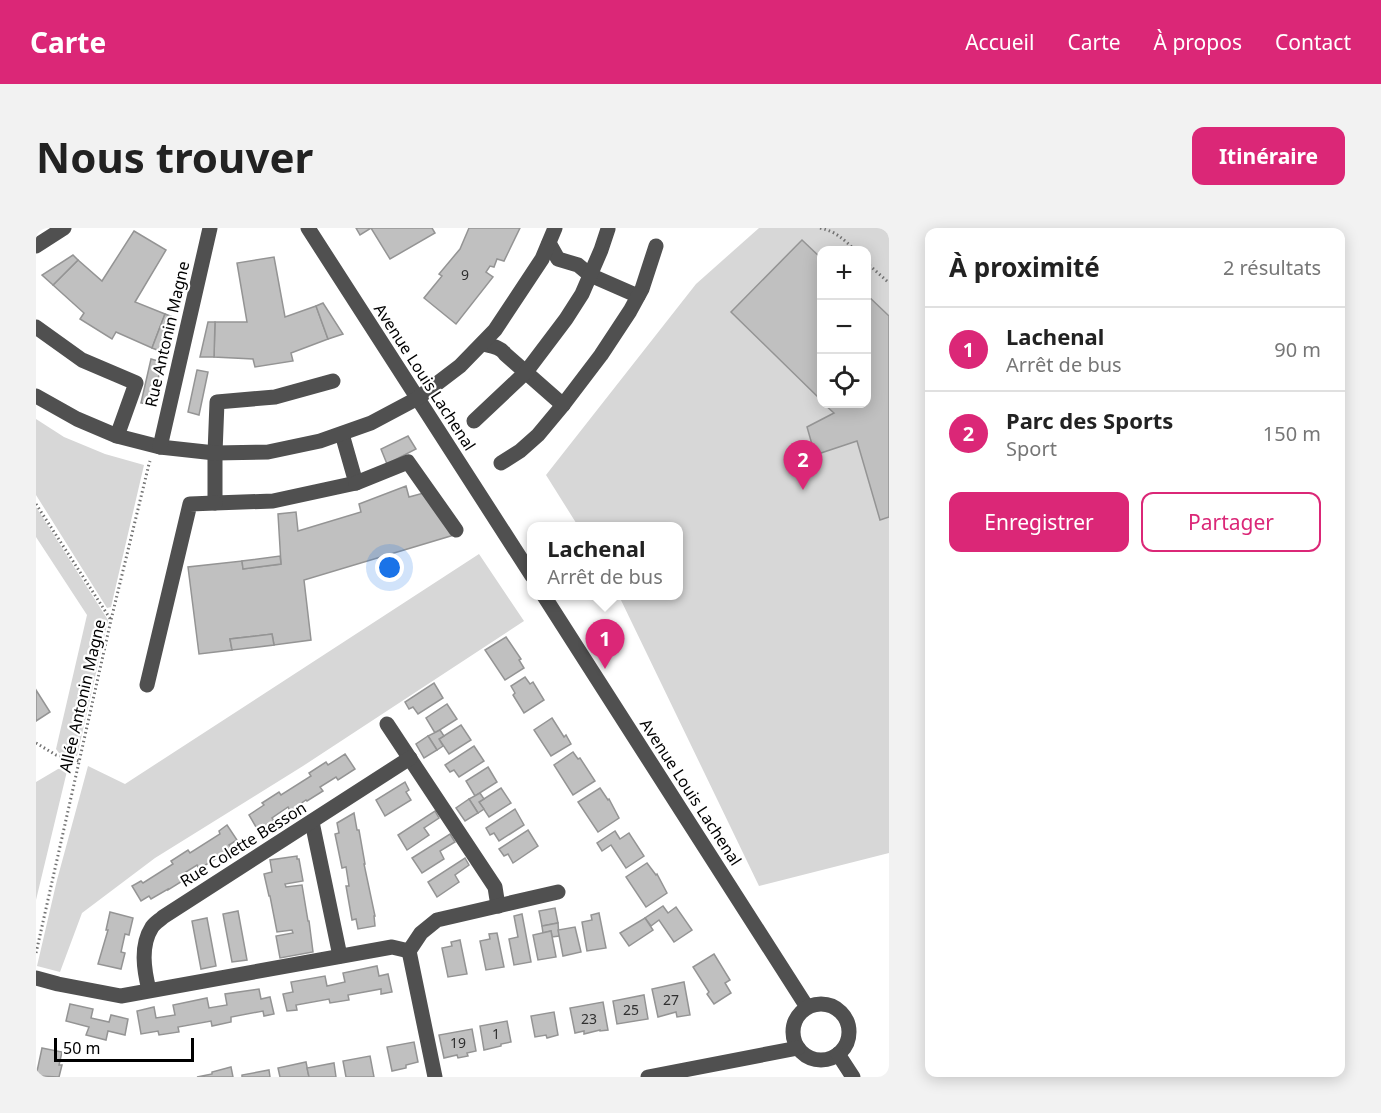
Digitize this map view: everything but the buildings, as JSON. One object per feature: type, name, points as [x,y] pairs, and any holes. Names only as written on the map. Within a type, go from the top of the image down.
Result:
[{"type":"street","points":[[36,246],[64,228]]},
{"type":"street","name":"Rue Antonin Magne","points":[[160,447],[210,228]]},
{"type":"street","name":"Avenue Louis Lachenal","points":[[308,228],[527,570]]},
{"type":"street","points":[[36,396],[77,419],[117,436],[160,447],[214,453],[268,452],[342,434],[371,423],[418,398],[460,366],[483,344],[542,260],[555,228]]},
{"type":"street","points":[[474,421],[526,372],[566,319],[582,294],[608,229]]},
{"type":"street","points":[[549,243],[558,259],[578,265],[590,275],[638,296]]},
{"type":"street","points":[[501,463],[520,451],[538,435],[615,335],[638,296],[656,246]]},
{"type":"street","points":[[36,327],[82,360],[136,383],[117,436]]},
{"type":"street","points":[[483,344],[500,349],[563,405]]},
{"type":"street","points":[[215,502],[214,453],[217,402],[275,397],[333,381]]},
{"type":"street","points":[[342,434],[356,483]]},
{"type":"street","points":[[147,685],[190,504],[273,501],[356,483],[408,462],[456,530]]},
{"type":"street","name":"Avenue Louis Lachenal","points":[[547,600],[807,1007]]},
{"type":"street","points":[[387,724],[495,887],[498,906]]},
{"type":"street","name":"Rue Colette Besson","points":[[149,990],[143,963],[146,942],[152,926],[163,916],[410,758]]},
{"type":"street","points":[[312,822],[340,956]]},
{"type":"street","points":[[435,1077],[409,951],[421,933],[437,920],[558,892]]},
{"type":"street","points":[[36,978],[121,996],[392,947],[409,951]]},
{"type":"street","points":[[826,1004],[842,1013],[847,1021],[849,1030],[845,1047],[830,1059],[812,1059],[804,1055],[794,1040],[795,1021],[807,1007],[826,1004]]},
{"type":"street","points":[[648,1077],[798,1048]]},
{"type":"street","points":[[838,1054],[853,1077]]},
{"type":"path","points":[[820,228],[831,230],[851,246]]},
{"type":"path","points":[[871,266],[889,283]]},
{"type":"path","name":"Allée Antonin Magne","points":[[36,953],[111,620],[149,464],[160,447]]},
{"type":"path","points":[[36,504],[111,620]]},
{"type":"path","points":[[36,743],[56,755],[79,761]]},
{"type":"shaded area","points":[[759,228],[889,228],[889,853],[759,886],[621,600],[683,600],[683,522],[575,522],[546,475],[696,284]]},
{"type":"shaded area","points":[[36,419],[64,437],[105,454],[144,465],[111,607],[107,608],[36,495]]},
{"type":"shaded area","points":[[36,507],[108,620],[77,756],[59,753],[56,749],[87,615],[36,537]]},
{"type":"shaded area","points":[[479,554],[524,621],[303,766],[155,858],[82,913],[60,972],[37,966],[57,880],[88,766],[125,784]]},
{"type":"shaded area","points":[[68,767],[36,900],[36,782],[58,769]]},
{"type":"place","name":"Parc des Sports","points":[[803,490]]},
{"type":"place","name":"Lachenal","points":[[605,669]]}]
